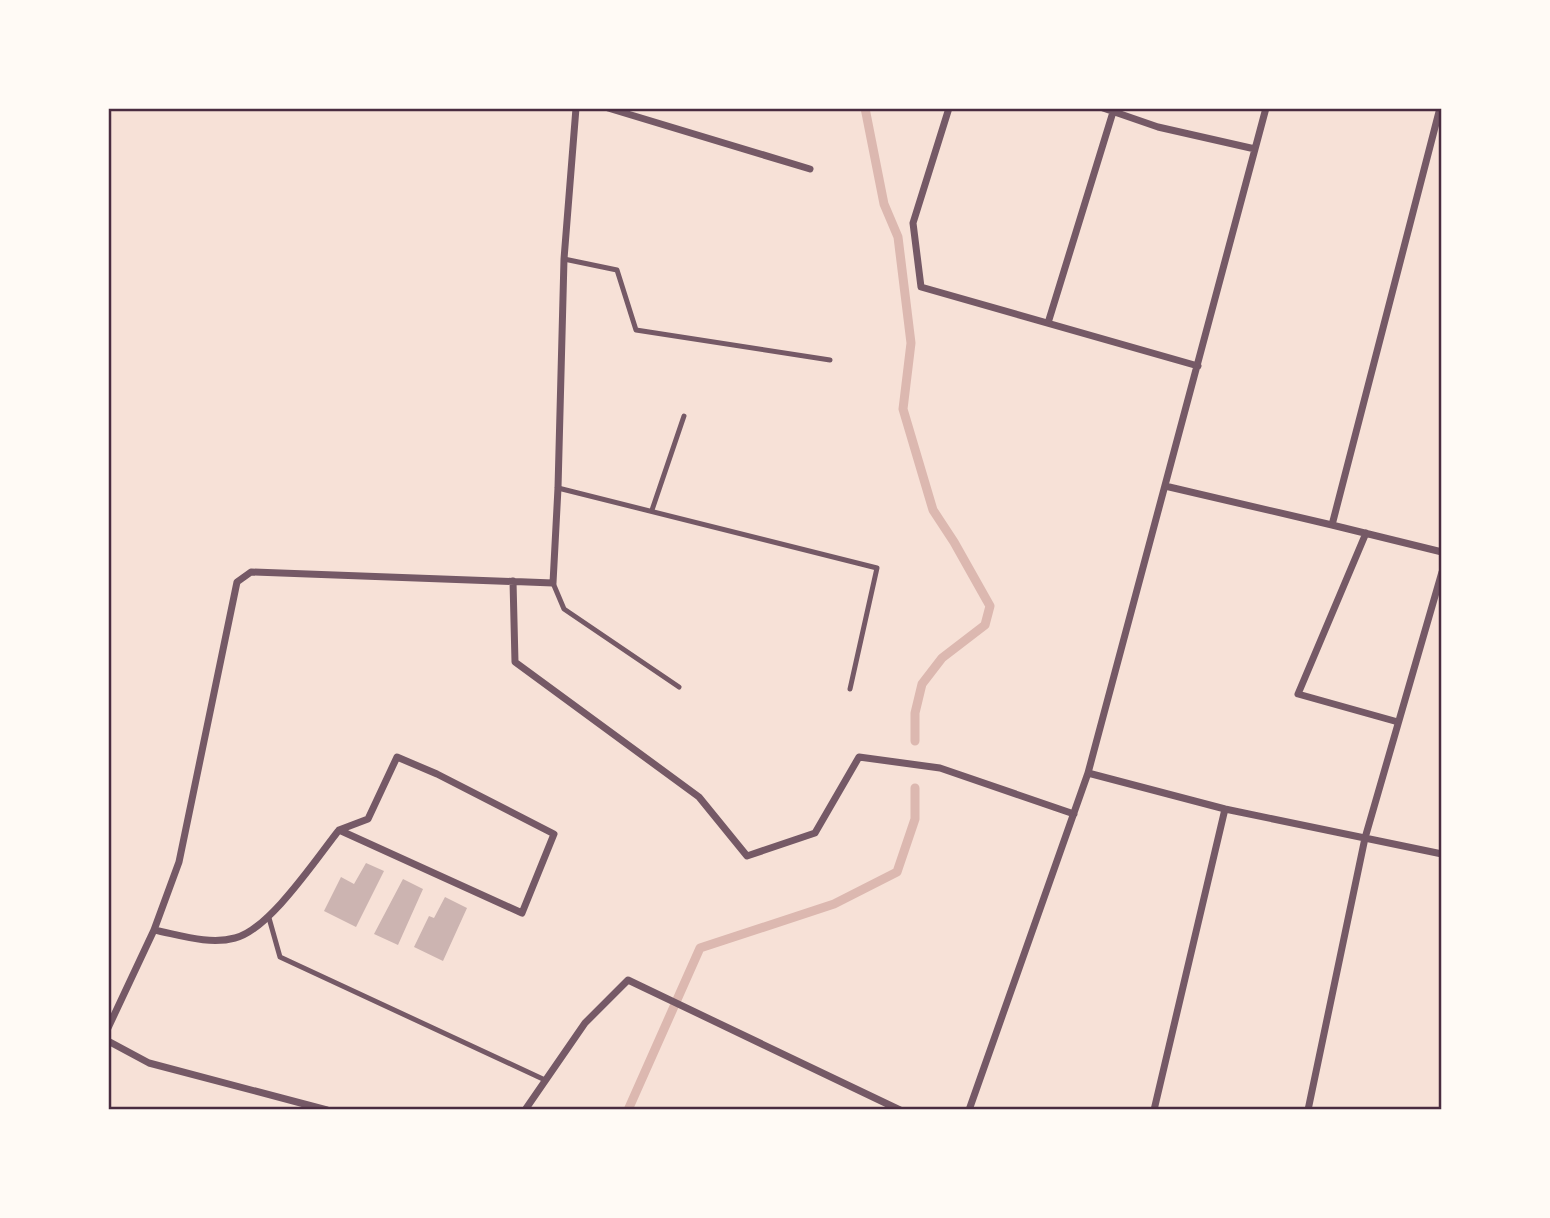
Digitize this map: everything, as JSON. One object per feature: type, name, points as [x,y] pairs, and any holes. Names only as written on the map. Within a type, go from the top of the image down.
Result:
[{"type":"street","points":[[108,1028],[154,930],[179,862],[237,582],[251,572],[553,583],[564,259],[576,108]]},
{"type":"street","points":[[608,108],[810,169]]},
{"type":"street","points":[[949,108],[913,223],[921,287],[1198,366]]},
{"type":"street","points":[[1103,108],[1158,127],[1255,149]]},
{"type":"street","points":[[969,1110],[1088,773],[1266,108]]},
{"type":"street","points":[[1332,525],[1440,108]]},
{"type":"street","points":[[1048,323],[1113,112]]},
{"type":"street","points":[[1165,486],[1441,552]]},
{"type":"street","points":[[1366,533],[1298,694],[1398,722]]},
{"type":"street","points":[[1308,1110],[1365,838],[1441,572]]},
{"type":"street","points":[[513,581],[515,662],[699,797],[747,856],[815,833],[859,757],[940,768],[1074,814]]},
{"type":"street","points":[[154,930],[211,941],[224,940],[237,938],[269,918],[339,830],[368,819],[397,757],[437,774],[554,834],[522,913],[339,830]]},
{"type":"street","points":[[1088,773],[1225,809],[1441,854]]},
{"type":"street","points":[[1154,1110],[1225,809]]},
{"type":"street","points":[[525,1110],[585,1023],[628,980],[900,1110]]},
{"type":"street","points":[[108,1041],[149,1063],[327,1110]]},
{"type":"lane","points":[[564,259],[617,270],[636,330],[830,360]]},
{"type":"lane","points":[[652,510],[684,416]]},
{"type":"lane","points":[[558,488],[877,568],[850,689]]},
{"type":"lane","points":[[553,583],[564,609],[679,687]]},
{"type":"lane","points":[[269,918],[280,957],[545,1080]]},
{"type":"building","points":[[366,863],[384,871],[356,927],[324,911],[341,877],[354,884]]},
{"type":"building","points":[[403,879],[423,889],[398,945],[374,934]]},
{"type":"building","points":[[445,897],[467,908],[443,961],[414,947],[429,916],[434,918]]},
{"type":"waterway","points":[[865,108],[884,204],[898,237],[911,343],[903,409],[933,510],[990,606],[985,625],[942,658],[922,684],[915,713],[915,741]]},
{"type":"waterway","points":[[628,1110],[700,948],[834,904],[897,872],[915,819],[915,788]]}]
